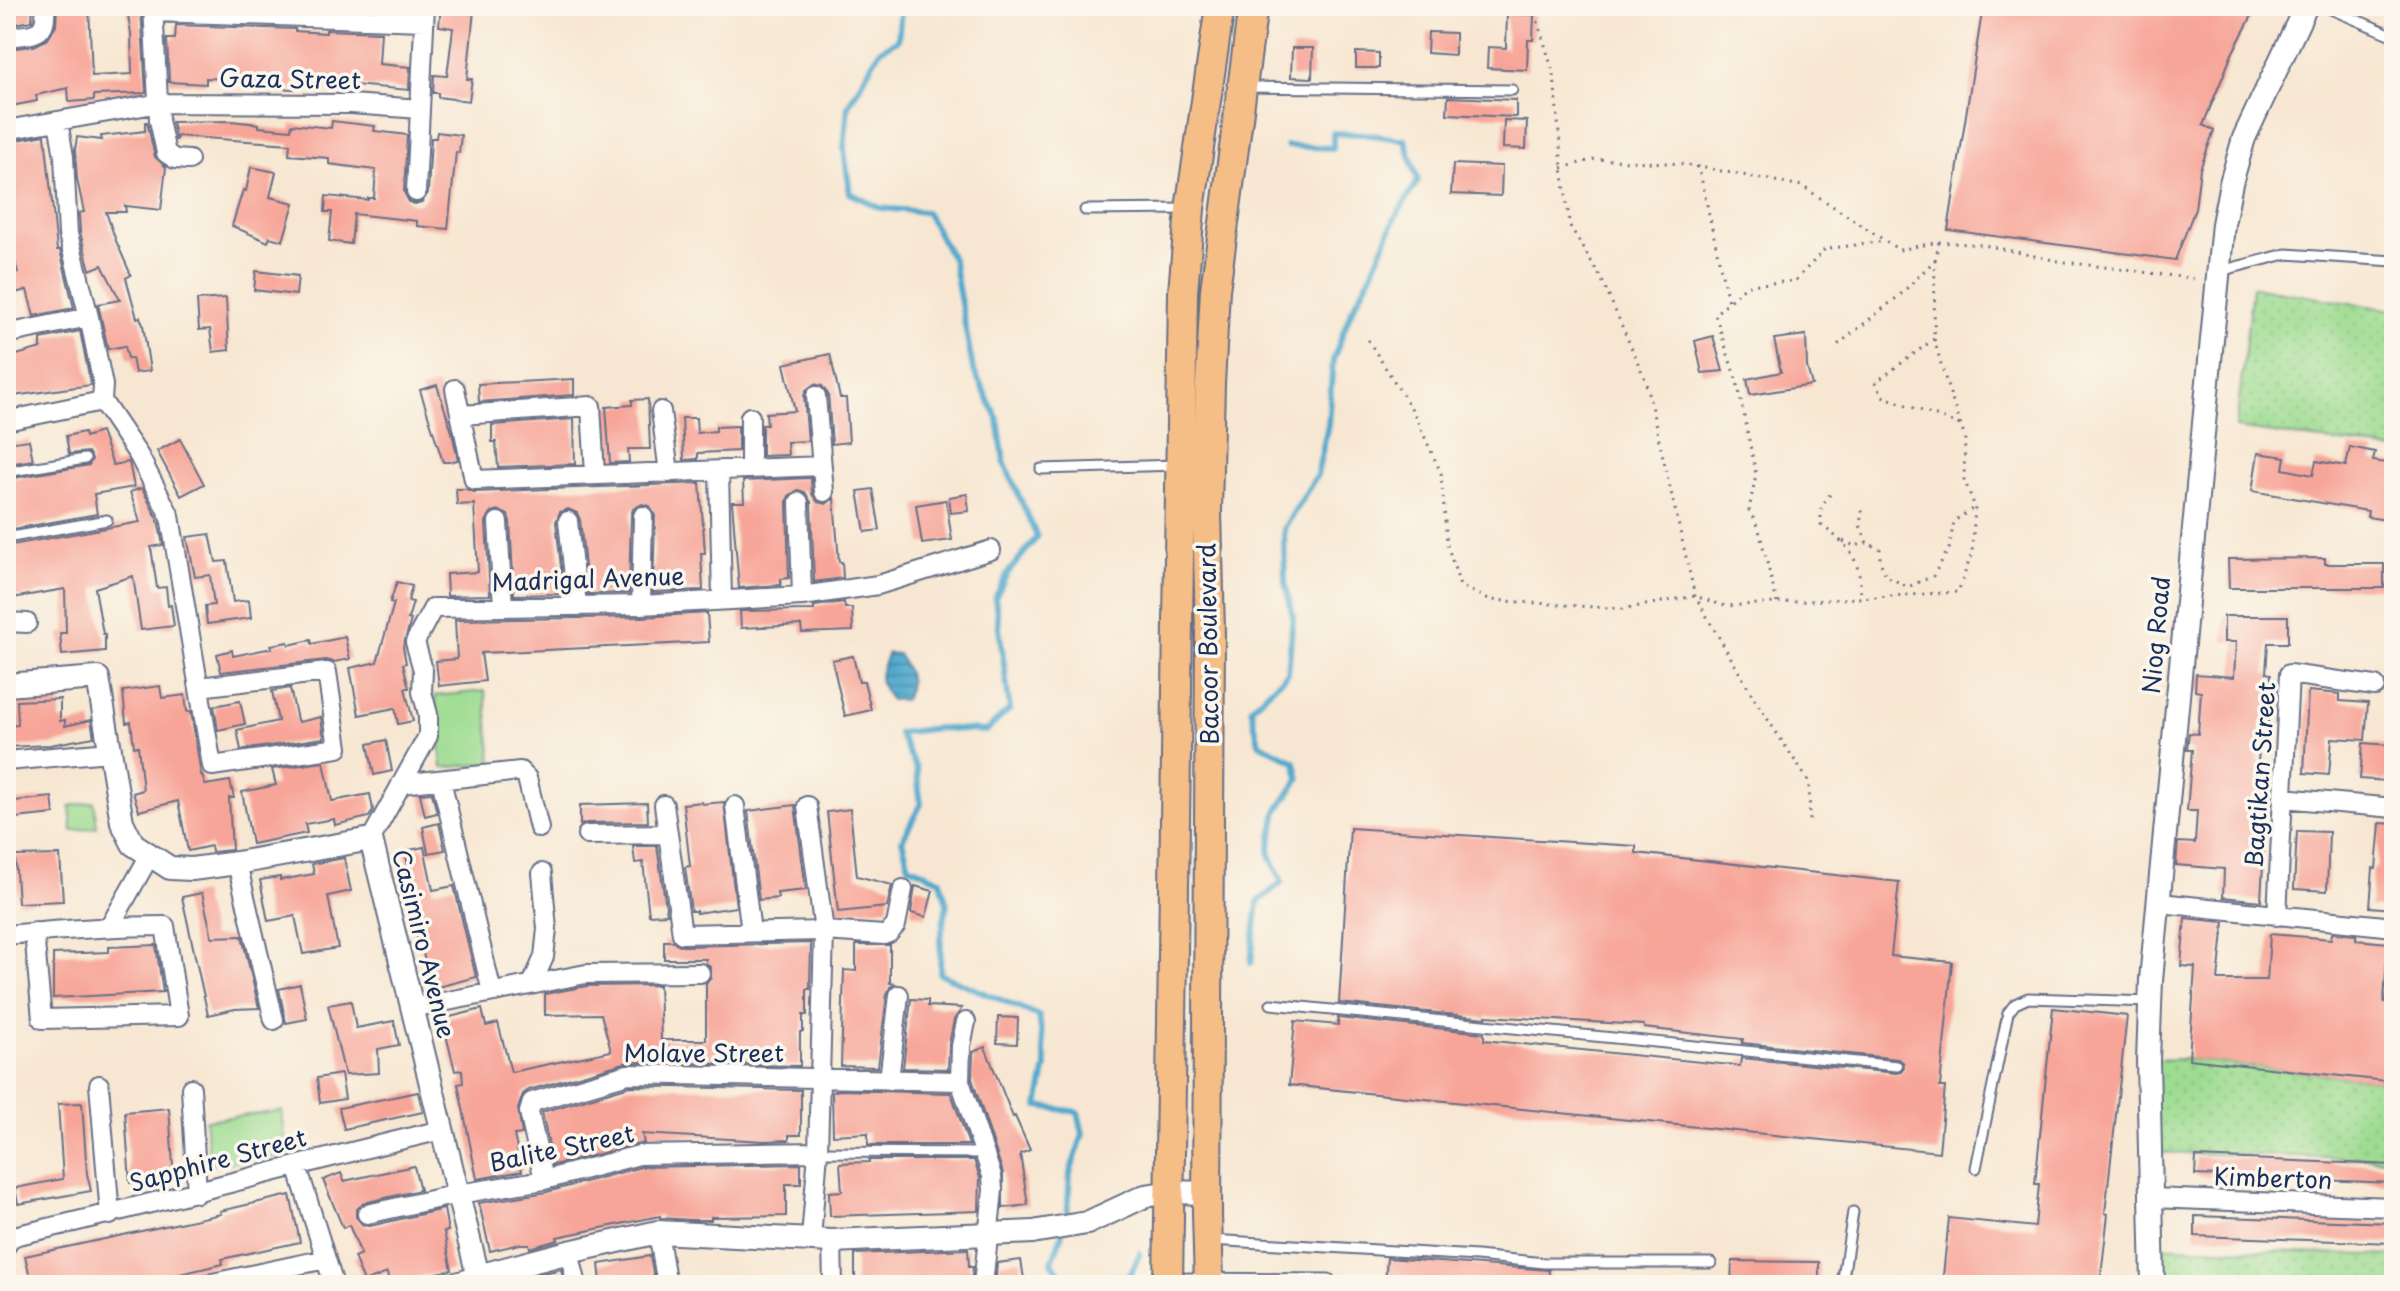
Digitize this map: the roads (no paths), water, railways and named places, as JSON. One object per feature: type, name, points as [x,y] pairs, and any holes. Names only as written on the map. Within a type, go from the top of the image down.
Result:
[{"type":"main road","name":"Bacoor Boulevard","points":[[1168,1282],[1183,292],[1190,209],[1220,6]]},
{"type":"main road","name":"Bacoor Boulevard","points":[[1210,1282],[1207,1193],[1210,676],[1207,511],[1210,384],[1215,290],[1253,6]]},
{"type":"street","points":[[6,37],[37,34],[44,28],[45,6]]},
{"type":"street","name":"Niog Road","points":[[2153,1285],[2148,1060],[2150,1002],[2217,276],[2231,183],[2244,138],[2306,6]]},
{"type":"street","points":[[189,160],[171,158],[166,153],[159,120],[154,9],[424,13],[416,192]]},
{"type":"street","name":"Gaza Street","points":[[6,130],[160,103],[351,104],[420,109]]},
{"type":"street","points":[[58,121],[64,157],[68,234],[103,385],[102,401],[139,456],[170,516],[212,766],[338,748],[327,672],[199,687]]},
{"type":"street","points":[[6,334],[89,317]]},
{"type":"street","points":[[455,389],[474,480],[822,466]]},
{"type":"street","points":[[816,396],[824,492]]},
{"type":"street","points":[[6,421],[102,401]]},
{"type":"street","points":[[461,415],[591,406],[595,475]]},
{"type":"street","points":[[661,411],[669,473]]},
{"type":"street","points":[[750,417],[750,469]]},
{"type":"street","points":[[719,471],[722,599]]},
{"type":"street","points":[[799,502],[802,596]]},
{"type":"street","points":[[641,605],[643,516]]},
{"type":"street","points":[[568,521],[577,605]]},
{"type":"street","points":[[498,522],[503,607]]},
{"type":"street","name":"Madrigal Avenue","points":[[371,839],[428,736],[428,714],[422,692],[423,670],[415,642],[433,608],[641,605],[802,596],[878,585],[991,550]]},
{"type":"street","points":[[6,622],[27,623]]},
{"type":"street","name":"Bagtikan Street","points":[[2277,916],[2289,674],[2375,686]]},
{"type":"street","name":"Casimiro Avenue","points":[[6,685],[98,678],[122,822],[133,844],[170,868],[192,869],[237,863],[371,839],[478,1276]]},
{"type":"street","points":[[6,761],[110,752]]},
{"type":"street","points":[[401,784],[520,771],[527,778],[539,828]]},
{"type":"street","points":[[441,780],[492,992]]},
{"type":"street","points":[[2283,798],[2394,808]]},
{"type":"street","points":[[664,805],[682,934],[889,933],[896,925],[903,889]]},
{"type":"street","points":[[735,806],[751,932]]},
{"type":"street","points":[[807,806],[824,931],[818,1152],[822,1240],[833,1285]]},
{"type":"street","points":[[587,835],[668,834]]},
{"type":"street","points":[[110,926],[150,855]]},
{"type":"street","points":[[237,863],[274,1020]]},
{"type":"street","points":[[532,984],[544,957],[547,929],[542,873]]},
{"type":"street","points":[[2160,903],[2394,927]]},
{"type":"street","points":[[6,935],[34,932],[110,926],[165,926],[179,1016],[42,1019],[34,932]]},
{"type":"street","points":[[412,1008],[586,974],[700,973]]},
{"type":"street","points":[[889,1080],[899,995]]},
{"type":"street","points":[[966,1022],[960,1057],[960,1081],[992,1176],[993,1190],[983,1285]]},
{"type":"street","name":"Molave Street","points":[[544,1180],[529,1106],[537,1099],[628,1074],[960,1081]]},
{"type":"street","points":[[99,1085],[110,1215]]},
{"type":"street","points":[[191,1088],[197,1193]]},
{"type":"street","name":"Sapphire Street","points":[[6,1244],[18,1235],[110,1215],[442,1130]]},
{"type":"street","name":"Balite Street","points":[[367,1214],[458,1194],[544,1180],[639,1155],[818,1152]]},
{"type":"street","points":[[297,1166],[334,1285]]},
{"type":"street","points":[[445,1285],[658,1232],[822,1240],[1035,1232],[1087,1223],[1145,1196],[1171,1192],[1207,1193]]},
{"type":"street","name":"Kimberton","points":[[2151,1198],[2394,1207]]},
{"type":"street","points":[[658,1232],[667,1285]]},
{"type":"street","points":[[569,1252],[577,1285]]},
{"type":"street","points":[[203,1285],[326,1259]]},
{"type":"lane","points":[[2324,6],[2394,36]]},
{"type":"lane","points":[[1242,87],[1512,90]]},
{"type":"lane","points":[[1085,210],[1190,209]]},
{"type":"lane","points":[[2217,276],[2286,254],[2394,261]]},
{"type":"lane","points":[[6,472],[85,459]]},
{"type":"lane","points":[[1041,469],[1181,465]]},
{"type":"lane","points":[[6,538],[107,520]]},
{"type":"lane","points":[[1976,1168],[2008,1013],[2015,1004],[2028,998],[2150,1002]]},
{"type":"lane","points":[[1271,1004],[1897,1066]]},
{"type":"lane","points":[[818,1152],[984,1153]]},
{"type":"lane","points":[[1842,1285],[1853,1212]]},
{"type":"lane","points":[[1208,1240],[1477,1256],[1544,1263],[1711,1263]]},
{"type":"lane","points":[[1168,1282],[1329,1279],[1328,1285]]},
{"type":"water","points":[[888,653],[898,654],[907,671],[910,682],[904,700],[891,700],[881,683],[881,672]]},
{"type":"waterway","points":[[904,6],[901,9],[898,40],[880,50],[848,106],[844,149],[850,193],[880,208],[926,212],[953,260],[973,369],[998,419],[1004,462],[1037,537],[1007,574],[995,598],[1010,709],[986,731],[938,728],[899,733],[916,768],[921,804],[902,840],[909,866],[940,880],[947,904],[941,936],[940,974],[1039,1016],[1046,1066],[1038,1106],[1078,1112],[1083,1134],[1070,1173],[1067,1220]]},
{"type":"waterway","points":[[1251,963],[1258,902],[1282,882],[1269,852],[1277,811],[1299,779],[1295,762],[1259,743],[1251,708],[1288,673],[1293,616],[1285,582],[1284,528],[1317,475],[1328,424],[1333,360],[1350,314],[1372,273],[1395,218],[1418,181],[1405,140],[1333,133],[1333,148],[1287,146]]},
{"type":"waterway","points":[[1062,1234],[1052,1262],[1068,1285]]},
{"type":"waterway","points":[[1098,1285],[1103,1279],[1130,1276],[1140,1253]]}]
